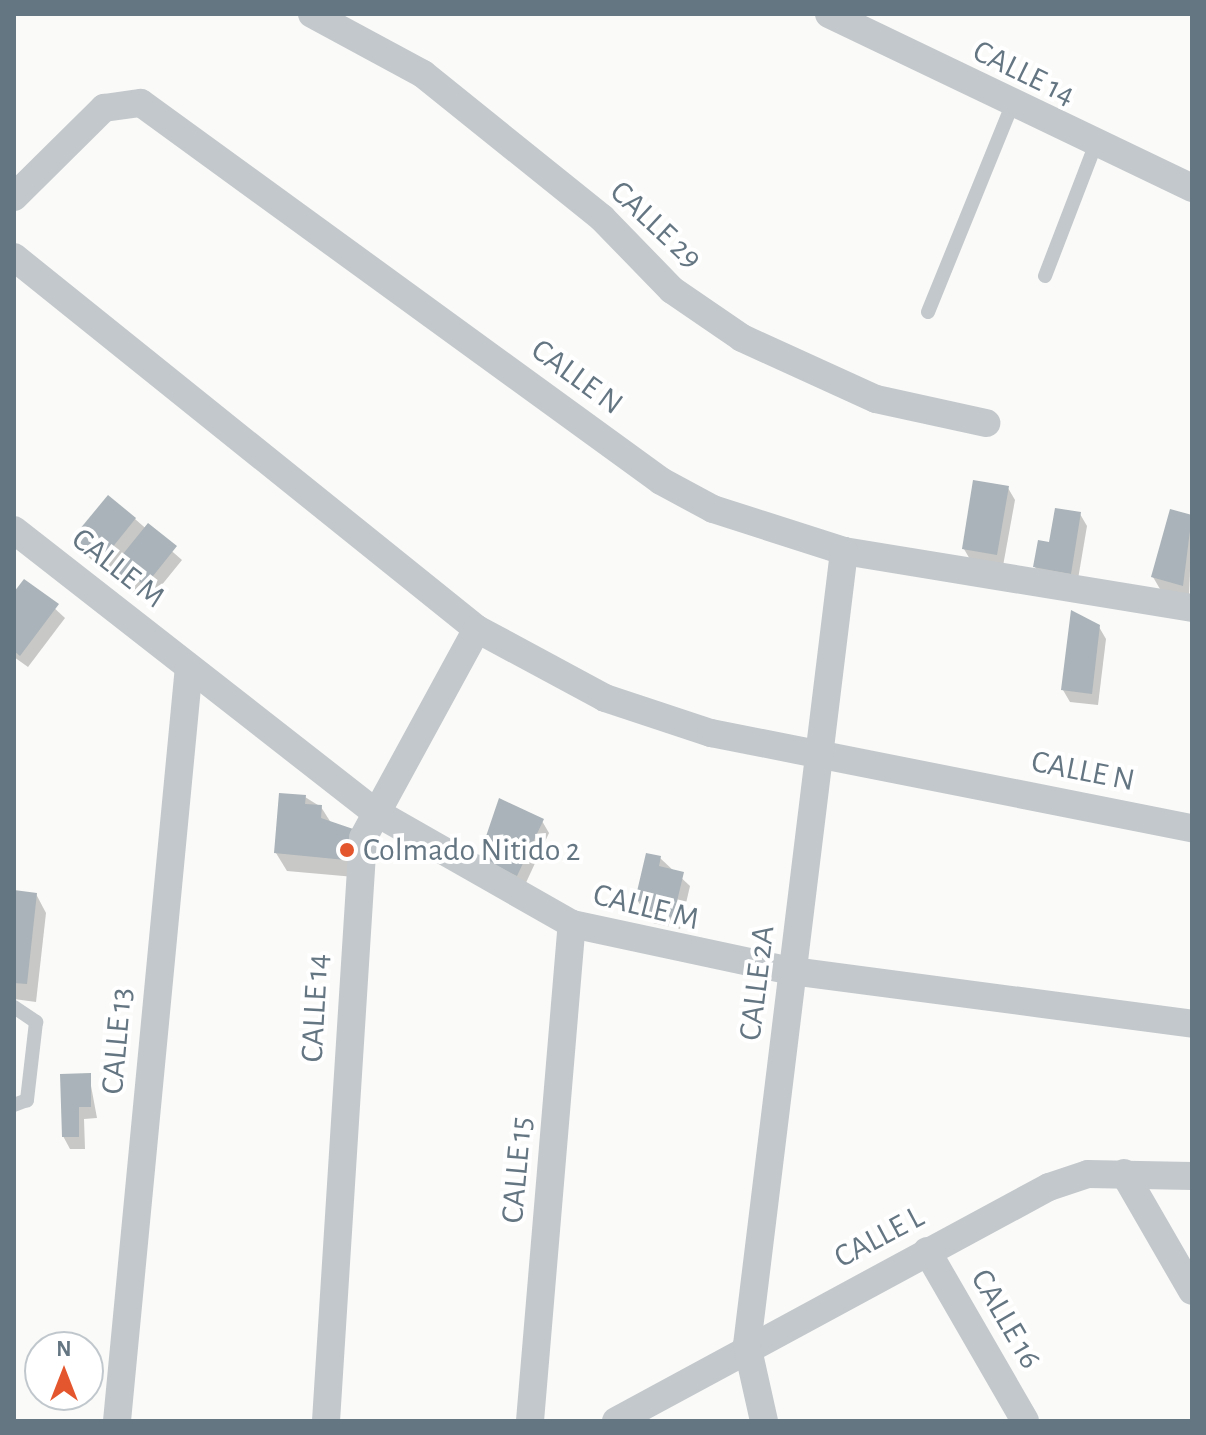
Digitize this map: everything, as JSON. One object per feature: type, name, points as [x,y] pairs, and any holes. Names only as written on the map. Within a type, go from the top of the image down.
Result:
[{"type":"street","name":"CALLE 29","points":[[312,14],[423,74],[602,218],[672,290],[742,338],[876,399],[986,423]]},
{"type":"street","name":"CALLE 14","points":[[829,14],[1095,146],[1192,188]]},
{"type":"street","name":"CALLE N","points":[[14,197],[104,108],[141,103],[661,481],[763,529],[844,551],[1192,608]]},
{"type":"street","name":"CALLE N","points":[[14,257],[477,629],[605,698],[711,733],[1192,828]]},
{"type":"street","name":"CALLE M","points":[[14,530],[372,810],[572,924],[792,971],[1192,1024]]},
{"type":"street","name":"CALLE 2A","points":[[764,1421],[747,1345],[844,551]]},
{"type":"street","name":"CALLE 14","points":[[326,1421],[357,879],[372,810],[477,629]]},
{"type":"street","name":"CALLE 13","points":[[117,1421],[189,667]]},
{"type":"street","name":"CALLE 15","points":[[530,1421],[572,924]]},
{"type":"street","points":[[1124,1173],[1192,1291]]},
{"type":"street","name":"CALLE L","points":[[616,1421],[747,1345],[1049,1187],[1088,1174],[1192,1176]]},
{"type":"street","name":"CALLE 16","points":[[927,1251],[1025,1421]]},
{"type":"lane","points":[[928,312],[1012,105]]},
{"type":"lane","points":[[1045,276],[1095,146]]},
{"type":"lane","points":[[14,1007],[36,1022],[27,1100],[14,1105]]},
{"type":"building","points":[[973,480],[1009,486],[997,555],[962,549]]},
{"type":"building","points":[[108,495],[136,518],[99,564],[70,541]]},
{"type":"building","points":[[1055,508],[1081,512],[1071,574],[1033,567],[1038,540],[1049,542]]},
{"type":"building","points":[[1170,509],[1192,515],[1183,586],[1151,577]]},
{"type":"building","points":[[148,523],[177,546],[145,586],[131,575],[125,582],[110,570]]},
{"type":"building","points":[[24,579],[59,604],[20,656],[14,651],[14,592]]},
{"type":"building","points":[[1071,610],[1100,625],[1092,694],[1061,690]]},
{"type":"building","points":[[279,793],[306,795],[305,804],[322,805],[321,818],[359,831],[356,861],[274,853]]},
{"type":"building","points":[[499,798],[544,819],[517,876],[479,857]]},
{"type":"building","points":[[646,853],[661,856],[659,866],[684,872],[673,918],[644,911],[644,902],[635,900]]},
{"type":"building","points":[[14,890],[37,893],[27,984],[14,983]]},
{"type":"building","points":[[91,1073],[91,1107],[79,1107],[79,1137],[62,1137],[60,1074]]},
{"type":"place","name":"Colmado Nitido 2","points":[[347,850]]}]
